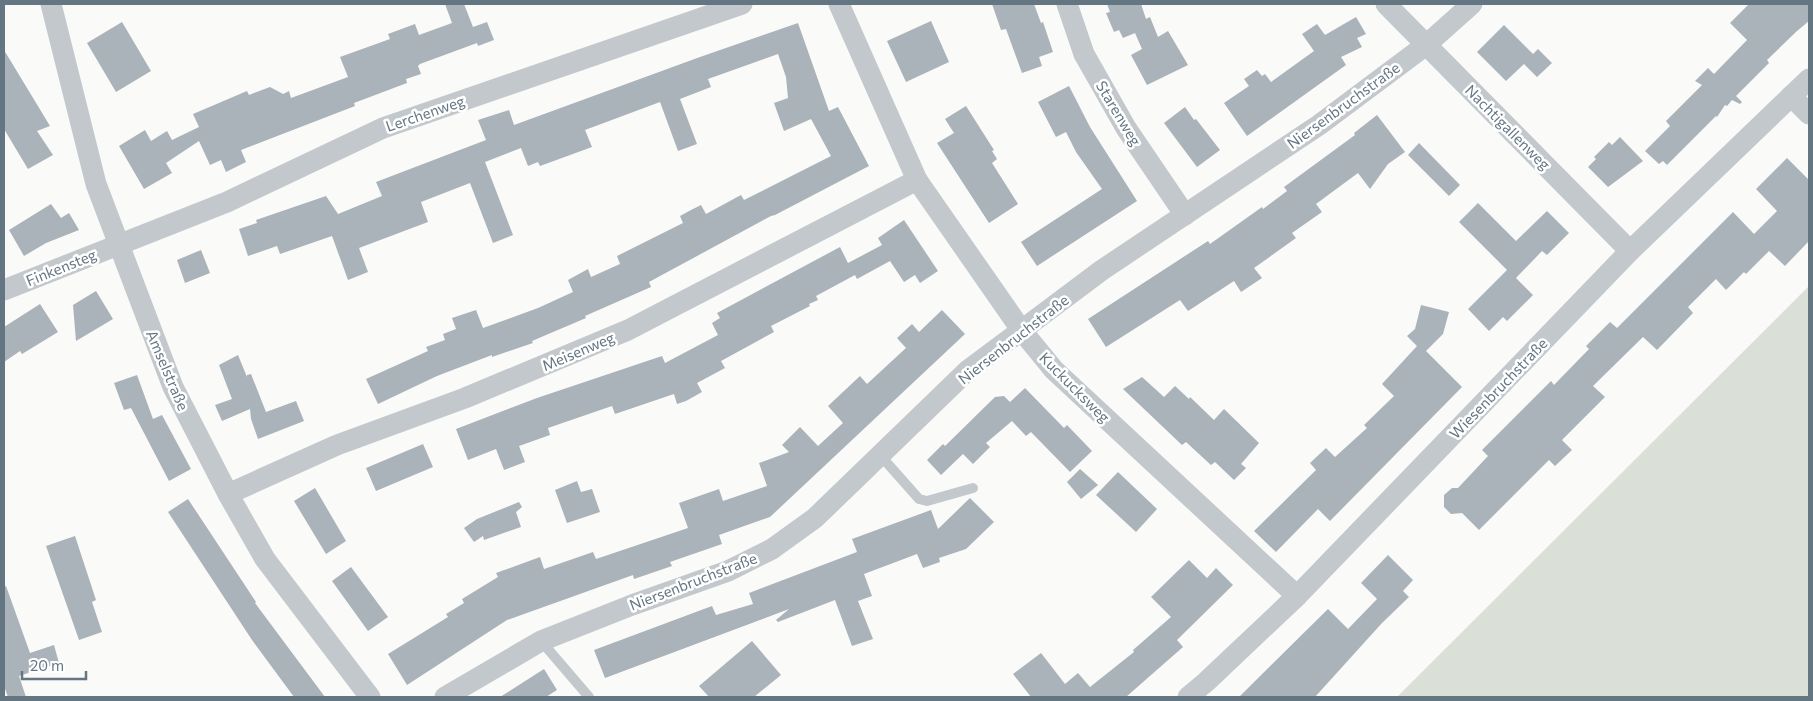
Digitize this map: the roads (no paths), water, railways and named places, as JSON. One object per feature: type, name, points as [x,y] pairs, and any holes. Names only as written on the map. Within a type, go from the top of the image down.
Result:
[{"type":"street","name":"Amselstraße","points":[[51,4],[96,184],[173,387],[228,494],[265,559],[370,697]]},
{"type":"street","name":"Lerchenweg","points":[[118,245],[228,202],[383,128],[742,4]]},
{"type":"street","name":"Kuckucksweg","points":[[839,4],[917,180],[1022,331],[1054,370],[1297,596]]},
{"type":"street","name":"Starenweg","points":[[1067,4],[1084,54],[1126,128],[1185,215]]},
{"type":"street","name":"Nachtigallenweg","points":[[1386,4],[1630,250]]},
{"type":"street","name":"Niersenbruchstraße","points":[[445,697],[541,641],[728,570],[772,549],[815,518],[967,371],[1102,270],[1319,125],[1426,44],[1472,4]]},
{"type":"street","name":"Wiesenbruchstraße","points":[[1188,697],[1297,596],[1630,250],[1809,79]]},
{"type":"street","points":[[1791,96],[1809,114]]},
{"type":"street","name":"Meisenweg","points":[[228,494],[337,445],[465,398],[628,330],[917,180]]},
{"type":"street","name":"Finkensteg","points":[[4,290],[118,245]]},
{"type":"lane","points":[[880,455],[919,498],[927,501],[973,488]]},
{"type":"lane","points":[[541,641],[589,697]]}]
